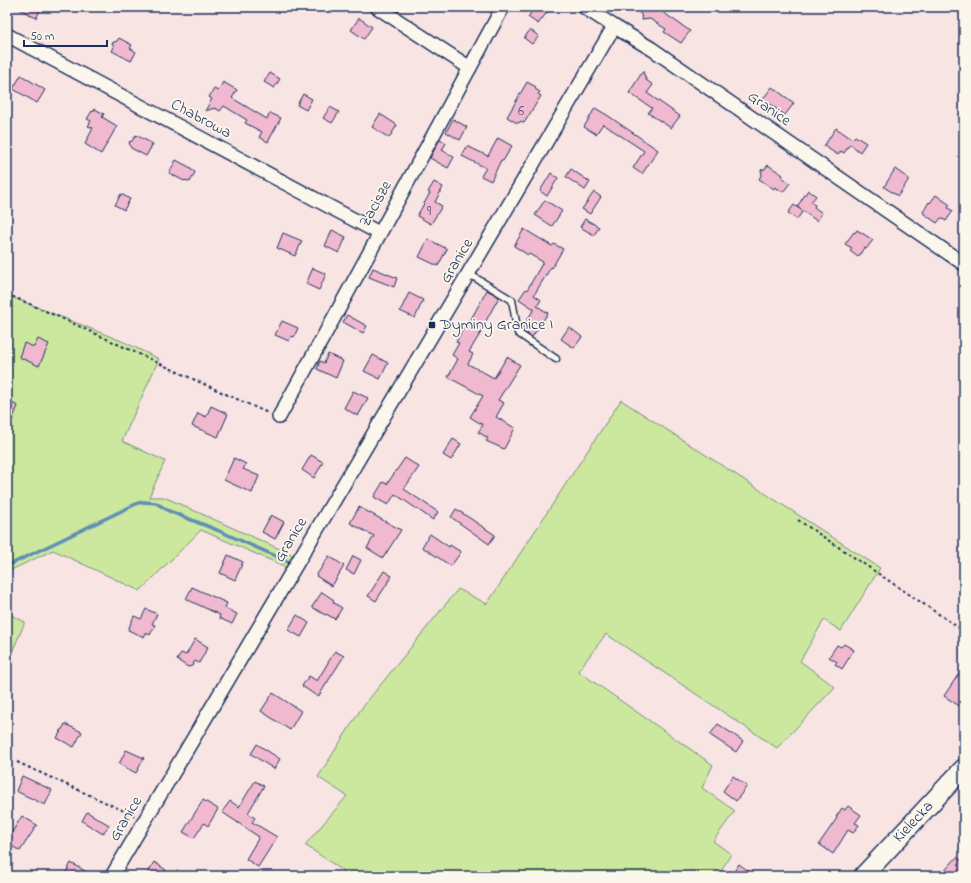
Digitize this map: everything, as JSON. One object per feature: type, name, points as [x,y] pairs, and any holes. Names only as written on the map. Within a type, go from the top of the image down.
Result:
[{"type":"street","points":[[377,7],[470,68]]},
{"type":"street","name":"Zacisze","points":[[278,417],[342,304],[379,233],[503,7]]},
{"type":"street","points":[[584,7],[615,27]]},
{"type":"street","name":"Granice","points":[[112,876],[469,274],[608,35],[615,27],[652,49],[964,264]]},
{"type":"street","name":"Chabrowa","points":[[7,35],[379,233]]},
{"type":"street","name":"Kielecka","points":[[863,876],[964,768]]},
{"type":"lane","points":[[469,274],[512,300],[518,333],[556,359]]},
{"type":"path","points":[[7,294],[278,417]]},
{"type":"path","points":[[798,520],[964,631]]},
{"type":"path","points":[[17,762],[145,820]]},
{"type":"green space","points":[[9,296],[124,342],[159,359],[122,441],[165,461],[149,497],[164,497],[293,555],[286,567],[201,530],[140,591],[53,550],[7,572],[7,304]]},
{"type":"green space","points":[[621,400],[880,568],[841,631],[824,620],[800,661],[835,687],[777,748],[606,634],[578,671],[713,765],[702,788],[735,811],[713,841],[731,854],[718,876],[351,876],[305,845],[347,796],[318,777],[361,709],[458,589],[487,604]]},
{"type":"green space","points":[[7,613],[25,622],[7,664]]},
{"type":"building","points":[[16,7],[42,7],[36,18]]},
{"type":"building","points":[[535,7],[551,7],[538,24],[528,17]]},
{"type":"building","points":[[631,7],[664,7],[661,11],[690,31],[681,43],[664,32],[666,29],[650,19],[642,20],[641,14]]},
{"type":"building","points":[[359,18],[372,27],[364,39],[351,30]]},
{"type":"building","points":[[530,30],[539,36],[532,44],[524,38]]},
{"type":"building","points":[[119,38],[132,45],[130,48],[136,52],[131,61],[112,51],[114,47],[112,43],[117,41]]},
{"type":"building","points":[[643,71],[646,80],[653,85],[647,93],[680,116],[671,128],[648,113],[652,108],[629,93]]},
{"type":"building","points":[[270,73],[280,79],[274,88],[264,82]]},
{"type":"building","points":[[21,75],[45,90],[37,103],[13,89]]},
{"type":"building","points":[[223,82],[237,90],[232,98],[267,119],[270,113],[281,118],[268,142],[259,137],[262,132],[245,123],[247,120],[224,106],[220,111],[215,108],[205,111],[212,99],[209,97],[214,89],[218,91]]},
{"type":"building","points":[[527,82],[536,87],[535,89],[540,92],[538,94],[541,96],[524,123],[521,121],[517,123],[507,117]]},
{"type":"building","points":[[772,87],[794,103],[785,115],[763,99]]},
{"type":"building","points":[[303,94],[312,99],[306,110],[297,105]]},
{"type":"building","points":[[330,107],[339,112],[332,123],[323,118]]},
{"type":"building","points":[[595,108],[658,150],[642,174],[633,168],[644,151],[603,124],[596,134],[584,127]]},
{"type":"building","points":[[95,109],[104,114],[102,117],[117,126],[101,154],[85,144],[93,128],[88,126],[91,121],[87,119]]},
{"type":"building","points":[[380,114],[397,125],[389,138],[372,127]]},
{"type":"building","points":[[453,119],[467,127],[460,140],[446,132]]},
{"type":"building","points":[[836,128],[852,139],[855,136],[866,143],[860,152],[850,144],[844,153],[841,151],[838,155],[824,146]]},
{"type":"building","points":[[136,135],[153,144],[146,156],[131,148],[129,142],[132,141]]},
{"type":"building","points":[[498,138],[512,146],[503,161],[501,160],[491,181],[481,176],[486,168],[462,156],[467,146],[488,156]]},
{"type":"building","points":[[440,139],[446,143],[442,150],[454,157],[448,168],[430,158]]},
{"type":"building","points":[[176,160],[191,168],[190,169],[195,172],[190,182],[184,181],[169,173]]},
{"type":"building","points":[[768,165],[783,175],[782,177],[790,183],[783,192],[775,187],[774,189],[759,179],[762,174],[761,170],[765,169]]},
{"type":"building","points":[[571,169],[590,182],[585,190],[566,177]]},
{"type":"building","points":[[895,169],[909,179],[898,196],[884,187]]},
{"type":"building","points":[[551,173],[558,178],[547,196],[540,191]]},
{"type":"building","points":[[434,182],[443,187],[435,202],[442,206],[431,224],[417,216],[430,193],[428,192]]},
{"type":"building","points":[[808,190],[816,196],[811,202],[815,205],[814,207],[822,213],[817,221],[797,207]]},
{"type":"building","points":[[594,192],[601,197],[590,214],[582,209]]},
{"type":"building","points":[[121,194],[130,199],[124,210],[115,205]]},
{"type":"building","points":[[936,195],[950,205],[948,208],[953,211],[946,221],[941,218],[937,223],[923,212],[929,202],[930,203]]},
{"type":"building","points":[[545,200],[562,211],[552,226],[535,215]]},
{"type":"building","points":[[794,205],[803,211],[797,219],[788,213]]},
{"type":"building","points":[[585,219],[599,227],[594,235],[580,227]]},
{"type":"building","points":[[524,229],[552,246],[554,244],[563,249],[534,295],[541,300],[537,306],[548,313],[532,337],[522,330],[522,328],[534,309],[519,299],[526,289],[527,290],[543,262],[514,246]]},
{"type":"building","points":[[332,230],[346,237],[339,253],[325,246]]},
{"type":"building","points":[[857,230],[873,240],[866,249],[864,248],[858,257],[850,251],[852,248],[845,244]]},
{"type":"building","points":[[283,233],[302,241],[295,256],[277,248]]},
{"type":"building","points":[[428,239],[447,249],[438,266],[419,257]]},
{"type":"building","points":[[313,268],[326,274],[319,290],[306,284]]},
{"type":"building","points":[[373,268],[397,278],[394,287],[369,277]]},
{"type":"building","points":[[487,290],[499,297],[482,328],[483,329],[469,352],[473,354],[468,364],[494,378],[507,357],[520,365],[498,400],[504,403],[496,417],[515,428],[504,449],[486,441],[488,438],[478,432],[483,425],[470,417],[483,396],[448,377],[458,359],[452,355],[459,343],[456,342],[468,320],[470,321]]},
{"type":"building","points":[[409,293],[423,300],[415,318],[400,311]]},
{"type":"building","points":[[347,315],[367,326],[363,333],[343,322]]},
{"type":"building","points":[[282,321],[298,328],[294,337],[291,336],[289,341],[275,335]]},
{"type":"building","points":[[569,327],[582,337],[574,348],[561,339]]},
{"type":"building","points":[[38,339],[49,344],[39,366],[19,357],[24,343],[34,347]]},
{"type":"building","points":[[328,354],[343,361],[336,378],[317,369],[320,361],[324,363]]},
{"type":"building","points":[[373,355],[388,363],[380,379],[364,371]]},
{"type":"building","points":[[353,391],[368,398],[358,416],[344,408]]},
{"type":"building","points":[[7,401],[18,406],[7,432]]},
{"type":"building","points":[[211,406],[228,414],[218,437],[192,426],[198,413],[206,417]]},
{"type":"building","points":[[453,439],[461,444],[451,460],[443,455]]},
{"type":"building","points":[[311,455],[323,462],[314,478],[302,470]]},
{"type":"building","points":[[234,458],[246,464],[243,469],[259,476],[252,493],[224,480]]},
{"type":"building","points":[[405,458],[419,467],[404,489],[438,512],[433,520],[395,494],[388,505],[374,497],[383,482],[387,484]]},
{"type":"building","points":[[359,507],[401,530],[383,558],[367,548],[374,536],[350,523]]},
{"type":"building","points":[[456,509],[495,535],[489,544],[451,517]]},
{"type":"building","points":[[271,515],[284,522],[275,539],[262,532]]},
{"type":"building","points":[[430,534],[449,547],[450,545],[461,552],[451,566],[422,547]]},
{"type":"building","points":[[228,555],[243,562],[235,580],[220,573]]},
{"type":"building","points":[[329,556],[344,566],[332,586],[316,576]]},
{"type":"building","points":[[353,556],[361,560],[354,574],[346,570]]},
{"type":"building","points":[[384,571],[392,576],[376,601],[368,596]]},
{"type":"building","points":[[192,587],[227,603],[225,608],[237,614],[232,624],[219,618],[220,615],[186,599]]},
{"type":"building","points":[[322,592],[334,600],[333,602],[342,608],[335,619],[312,607]]},
{"type":"building","points":[[146,609],[157,614],[152,624],[155,625],[150,635],[146,633],[144,637],[128,630],[134,616],[141,619]]},
{"type":"building","points":[[297,615],[309,623],[301,637],[288,630]]},
{"type":"building","points":[[195,639],[208,647],[199,663],[195,661],[192,666],[188,667],[177,660],[181,653],[186,655]]},
{"type":"building","points":[[844,644],[854,650],[842,669],[835,664],[837,662],[829,657],[837,645],[841,647]]},
{"type":"building","points":[[335,651],[344,656],[318,697],[302,686],[309,676],[317,681]]},
{"type":"building","points":[[964,666],[964,709],[944,696]]},
{"type":"building","points":[[273,693],[301,711],[290,730],[261,711]]},
{"type":"building","points":[[65,724],[82,732],[74,747],[57,738]]},
{"type":"building","points":[[718,724],[743,741],[736,752],[710,735]]},
{"type":"building","points":[[257,744],[280,759],[274,769],[251,754]]},
{"type":"building","points":[[126,750],[144,758],[136,773],[119,764]]},
{"type":"building","points":[[22,776],[52,790],[45,805],[16,791]]},
{"type":"building","points":[[733,776],[747,786],[736,801],[723,791]]},
{"type":"building","points":[[255,781],[264,786],[248,813],[255,818],[252,822],[277,837],[258,867],[246,859],[259,837],[222,812],[230,801],[239,807]]},
{"type":"building","points":[[203,800],[218,809],[208,826],[204,823],[194,838],[183,832]]},
{"type":"building","points":[[848,806],[861,815],[855,823],[859,825],[853,833],[848,830],[833,854],[819,844],[842,808],[845,810]]},
{"type":"building","points":[[87,812],[109,825],[103,834],[82,821]]},
{"type":"building","points":[[22,816],[37,825],[20,851],[7,843],[7,840]]},
{"type":"building","points":[[957,857],[964,863],[964,876],[940,876]]},
{"type":"building","points":[[154,862],[166,870],[163,876],[146,876]]},
{"type":"building","points":[[71,863],[94,876],[64,876]]},
{"type":"building","points":[[739,864],[755,876],[731,876]]},
{"type":"waterway","points":[[7,566],[138,503],[145,502],[156,503],[169,511],[217,530],[289,562]]},
{"type":"place","name":"Dyminy Granice I","points":[[432,325]]}]
